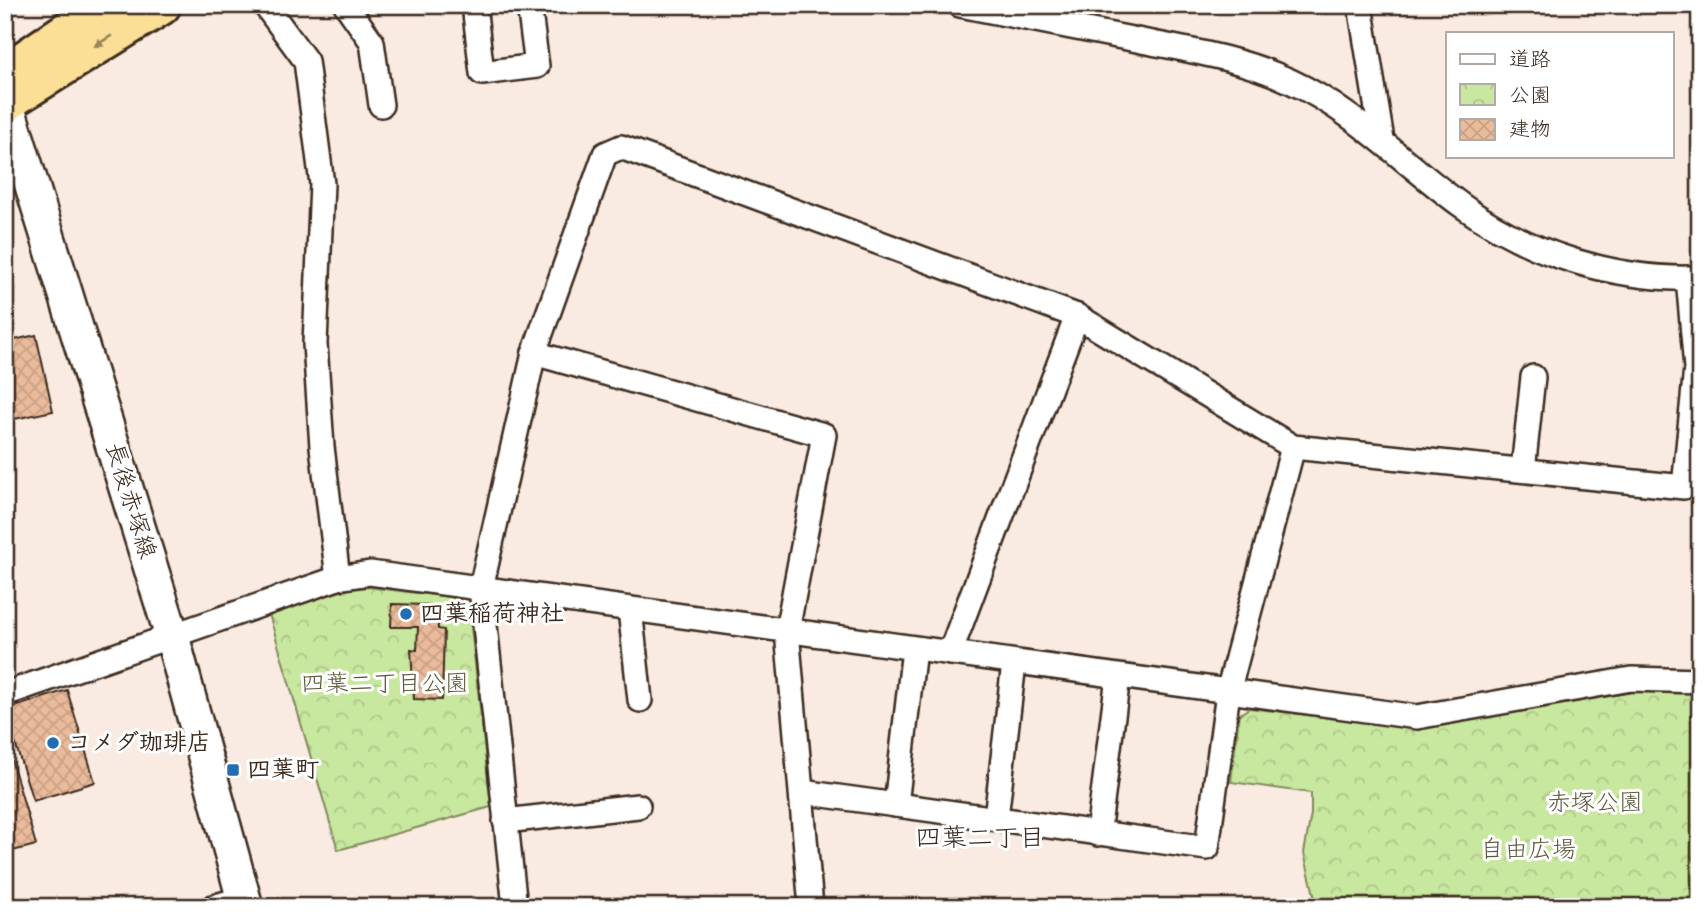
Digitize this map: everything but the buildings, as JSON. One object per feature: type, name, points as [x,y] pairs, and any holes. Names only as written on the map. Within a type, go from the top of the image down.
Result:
[{"type":"highway","points":[[6,94],[106,5]]},
{"type":"highway","points":[[6,94],[161,5]]},
{"type":"main road","name":"長後赤塚線","points":[[6,94],[172,636],[234,904]]},
{"type":"street","points":[[265,5],[306,61],[323,184],[315,344],[322,447],[338,578]]},
{"type":"street","points":[[346,5],[372,42],[381,105]]},
{"type":"street","points":[[474,5],[482,73],[537,66],[530,5]]},
{"type":"street","points":[[514,907],[481,588],[534,353],[605,155],[621,147],[1077,316],[1293,447],[1684,487],[1696,368],[1694,278],[1626,273],[1582,263],[1535,247],[1461,205],[1382,140],[1312,92],[1262,69],[1217,56],[960,5]]},
{"type":"street","points":[[1360,5],[1382,140]]},
{"type":"street","points":[[950,653],[1014,491],[1077,316]]},
{"type":"street","points":[[534,353],[824,435],[787,631],[811,907]]},
{"type":"street","points":[[1523,470],[1532,377]]},
{"type":"street","points":[[802,792],[1208,848],[1228,692],[1293,447]]},
{"type":"street","points":[[5,694],[338,578],[370,573],[1417,717],[1631,679],[1700,681]]},
{"type":"street","points":[[630,609],[640,701]]},
{"type":"street","points":[[896,804],[914,649]]},
{"type":"street","points":[[996,818],[1014,663]]},
{"type":"street","points":[[1098,834],[1118,677]]},
{"type":"street","points":[[505,821],[638,806]]},
{"type":"green space","name":"四葉二丁目公園","points":[[368,587],[458,598],[469,609],[491,807],[338,850],[269,614],[343,590]]},
{"type":"green space","name":"赤塚公園","points":[[1650,689],[1700,691],[1700,907],[1317,907],[1304,853],[1311,814],[1311,793],[1231,782],[1239,715],[1249,708],[1412,728]]},
{"type":"place","name":"四葉稲荷神社","points":[[406,614]]},
{"type":"place","name":"コメダ珈琲店","points":[[53,743]]},
{"type":"place","name":"四葉町","points":[[233,770]]},
{"type":"district","name":"四葉二丁目","points":[[980,839]]},
{"type":"park label","name":"自由広場","points":[[1528,850]]}]
